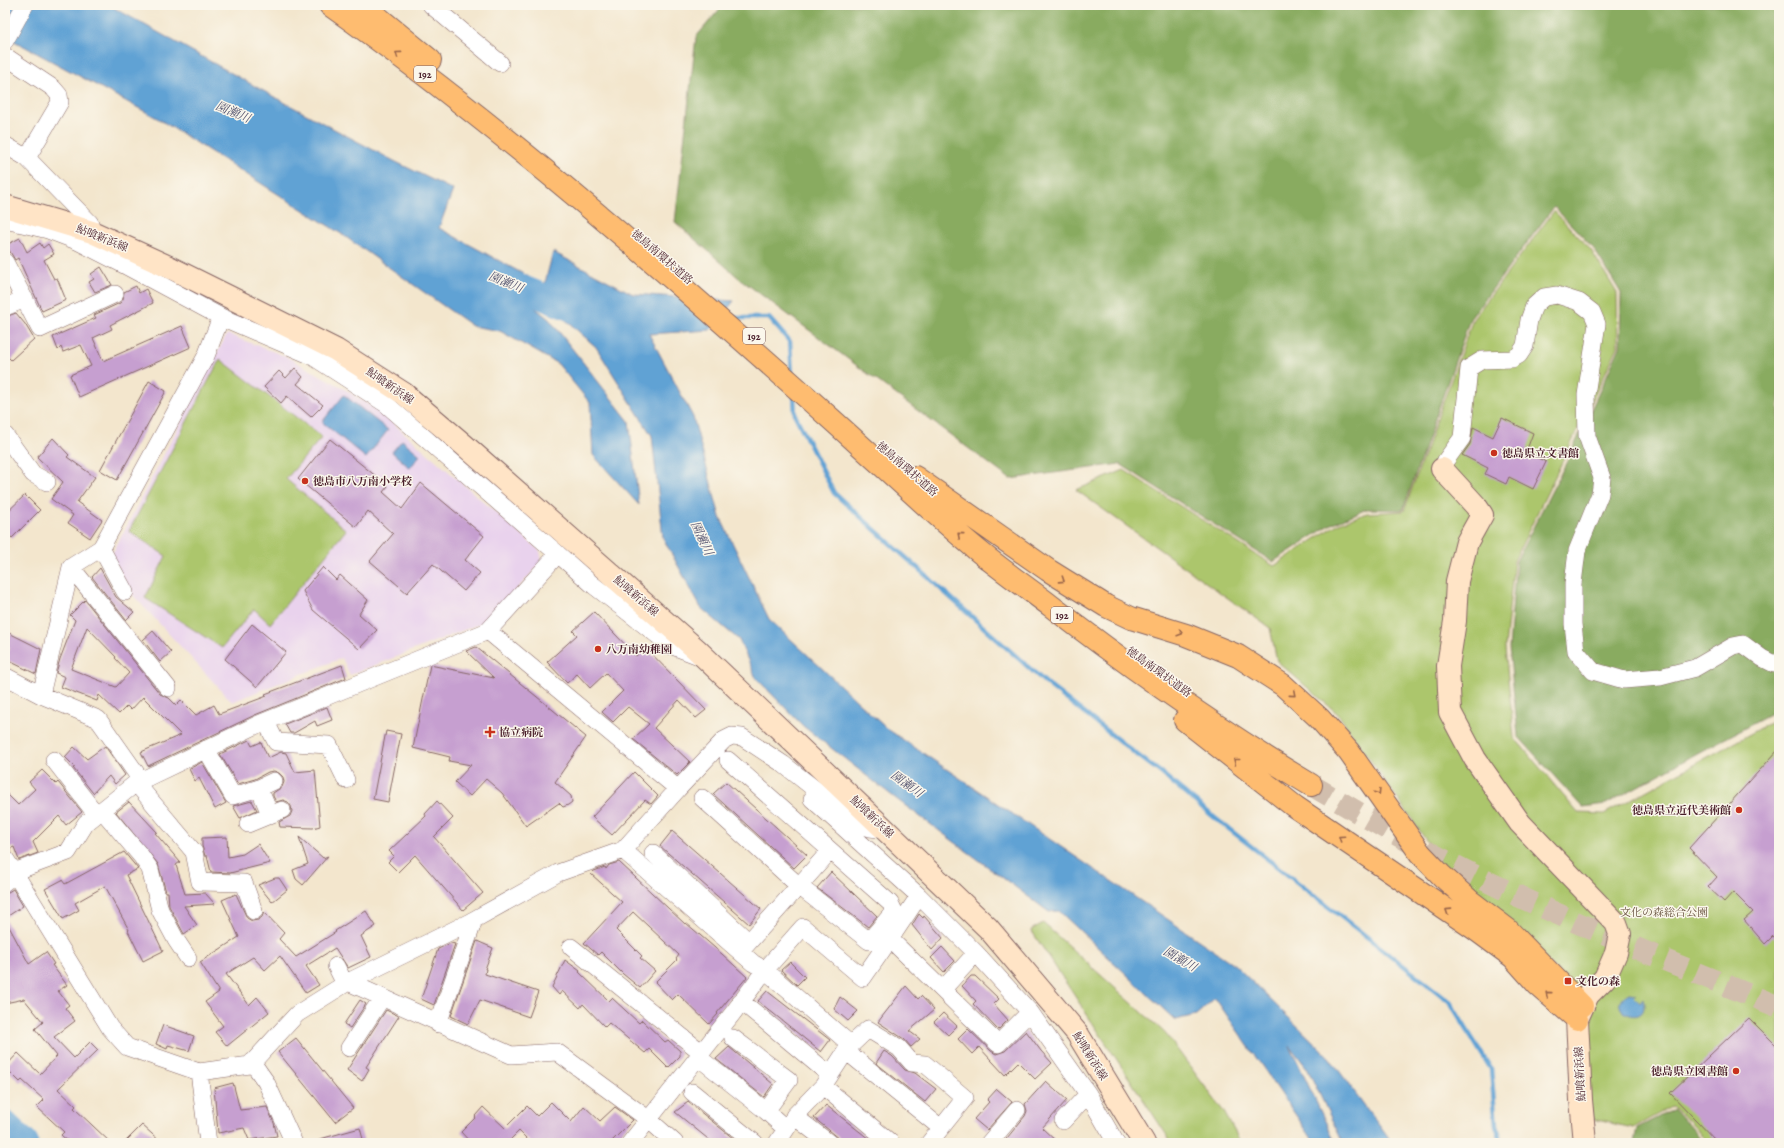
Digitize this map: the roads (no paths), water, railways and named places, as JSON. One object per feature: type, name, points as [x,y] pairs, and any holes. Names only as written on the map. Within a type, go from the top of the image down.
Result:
[{"type":"highway","name":"192","points":[[330,5],[519,140]]},
{"type":"highway","name":"192","points":[[363,5],[519,140]]},
{"type":"highway","name":"徳島南環状道路","points":[[519,140],[835,415],[978,550],[1099,644],[1156,684],[1264,757],[1314,780],[1113,639],[1045,587],[915,477],[835,415]]},
{"type":"highway","points":[[915,477],[1048,570],[1106,606],[1131,618],[1186,635],[1238,656],[1283,685],[1319,718],[1349,752],[1420,853],[1442,876],[1470,901],[1507,929],[1580,1013]]},
{"type":"highway","points":[[978,550],[1093,648],[1294,806],[1475,929],[1513,957],[1538,985],[1580,1013]]},
{"type":"main road","name":"鮎喰新浜線","points":[[5,206],[111,249],[171,268],[336,350],[403,393],[464,444],[708,660],[988,928],[1076,1033],[1144,1143]]},
{"type":"main road","points":[[1442,469],[1482,514],[1467,542],[1457,581],[1455,621],[1448,666],[1450,712],[1475,760],[1520,823],[1616,923],[1620,934],[1616,953],[1605,978],[1588,995],[1580,1013]]},
{"type":"main road","name":"鮎喰新浜線","points":[[1580,1013],[1581,1100],[1585,1143]]},
{"type":"street","points":[[6,40],[26,5]]},
{"type":"street","points":[[431,5],[500,63]]},
{"type":"street","points":[[5,56],[53,88],[59,95],[60,102],[27,158]]},
{"type":"street","points":[[5,145],[27,158],[90,222],[89,239],[77,241],[48,230],[5,220]]},
{"type":"street","points":[[111,249],[221,317],[312,356],[386,404],[593,585],[670,645],[708,660]]},
{"type":"street","points":[[5,262],[40,329],[115,294]]},
{"type":"street","points":[[1442,469],[1446,460],[1462,438],[1469,368],[1482,360],[1512,359],[1519,354],[1525,346],[1529,320],[1534,306],[1544,298],[1557,295],[1579,302],[1592,312],[1596,324],[1586,394],[1588,436],[1602,478],[1600,494],[1577,551],[1573,584],[1573,624],[1576,651],[1593,671],[1624,680],[1660,677],[1695,668],[1733,646],[1743,644],[1774,664],[1779,662]]},
{"type":"street","points":[[5,308],[25,299]]},
{"type":"street","points":[[41,695],[71,567],[101,548],[206,356],[221,317]]},
{"type":"street","points":[[5,435],[33,474],[47,482]]},
{"type":"street","points":[[101,548],[125,592]]},
{"type":"street","points":[[10,877],[68,852],[86,823],[138,781],[266,722],[488,631],[558,554]]},
{"type":"street","points":[[71,567],[168,688]]},
{"type":"street","points":[[488,631],[678,789]]},
{"type":"street","points":[[5,676],[41,695],[98,719],[138,781],[165,819],[194,852],[200,882],[244,883],[254,910]]},
{"type":"street","points":[[266,722],[276,742],[329,745],[346,780]]},
{"type":"street","points":[[5,858],[10,877],[110,1028],[127,1047],[199,1072],[250,1065],[297,1014],[347,983],[474,920],[558,873],[623,850],[724,740],[732,736],[742,737],[784,764],[860,824],[870,828],[886,830]]},
{"type":"street","points":[[742,737],[919,896],[976,953],[1030,1012],[1088,1094],[1116,1143]]},
{"type":"street","points":[[206,750],[233,796],[266,784],[276,812],[248,824]]},
{"type":"street","points":[[54,760],[99,812],[141,856],[150,869],[146,879],[160,910],[173,945],[188,958]]},
{"type":"street","points":[[702,798],[799,886],[869,941],[891,915],[893,909],[890,903],[728,760]]},
{"type":"street","points":[[623,850],[745,947]]},
{"type":"street","points":[[745,947],[830,851]]},
{"type":"street","points":[[653,853],[745,947],[765,970],[848,1048],[942,1128]]},
{"type":"street","points":[[630,1143],[765,970],[803,927],[863,978],[919,896]]},
{"type":"street","points":[[438,1024],[474,920]]},
{"type":"street","points":[[890,939],[998,1044],[1030,1012]]},
{"type":"street","points":[[571,947],[700,1054],[786,1130],[829,1143]]},
{"type":"street","points":[[943,989],[976,953]]},
{"type":"street","points":[[336,966],[347,983],[511,1056],[557,1052],[648,1119],[675,1143]]},
{"type":"street","points":[[349,1048],[382,998]]},
{"type":"street","points":[[741,1001],[891,1143]]},
{"type":"street","points":[[786,1130],[826,1081],[848,1048],[868,1029],[899,1048],[912,1063],[925,1064],[965,1098],[929,1143]]},
{"type":"street","points":[[733,1038],[789,1080],[766,1111]]},
{"type":"street","points":[[252,1062],[266,1082],[294,1143]]},
{"type":"street","points":[[199,1072],[208,1143]]},
{"type":"street","points":[[1108,1084],[1116,1122],[1124,1143]]},
{"type":"street","points":[[692,1092],[755,1143]]},
{"type":"street","points":[[1063,1121],[1088,1094]]},
{"type":"street","points":[[989,1143],[1018,1110]]},
{"type":"water","points":[[5,5],[109,5],[278,99],[394,161],[453,190],[439,228],[529,277],[524,299],[549,319],[629,421],[639,505],[593,455],[590,403],[558,364],[500,331],[472,326],[343,235],[157,118],[5,36]]},
{"type":"water","points":[[553,252],[633,294],[734,301],[710,330],[649,334],[693,417],[720,517],[769,619],[886,728],[1235,965],[1329,1057],[1392,1143],[1343,1143],[1307,1068],[1290,1046],[1334,1140],[1313,1140],[1215,998],[1196,1015],[1175,1020],[1059,911],[1049,912],[895,798],[803,726],[756,678],[739,640],[701,608],[663,538],[652,436],[596,347],[541,298]]},
{"type":"water","points":[[344,395],[388,430],[366,458],[322,422]]},
{"type":"water","points":[[402,440],[420,455],[410,468],[392,452]]},
{"type":"water","points":[[1629,993],[1637,994],[1634,997],[1640,1003],[1643,999],[1644,1009],[1640,1014],[1635,1016],[1623,1011],[1620,1006],[1621,999]]},
{"type":"waterway","name":"園瀬川","points":[[491,276],[576,310]]},
{"type":"waterway","points":[[728,318],[769,318],[790,342],[792,374]]},
{"type":"waterway","points":[[794,395],[795,415],[834,493],[1047,684],[1450,1002],[1491,1069],[1496,1126],[1502,1143]]},
{"type":"waterway","points":[[5,1124],[25,1143]]},
{"type":"tunnel","points":[[1311,785],[1418,846],[1534,903],[1615,939],[1779,1007]]},
{"type":"place","name":"徳島県立文書館","points":[[1494,453]]},
{"type":"place","name":"徳島市八万南小学校","points":[[305,481]]},
{"type":"place","name":"八万南幼稚園","points":[[598,649]]},
{"type":"place","name":"協立病院","points":[[490,732]]},
{"type":"place","name":"徳島県立近代美術館","points":[[1739,810]]},
{"type":"place","name":"文化の森","points":[[1568,981]]},
{"type":"place","name":"徳島県立図書館","points":[[1736,1071]]},
{"type":"park label","name":"文化の森総合公園","points":[[1664,912]]}]
